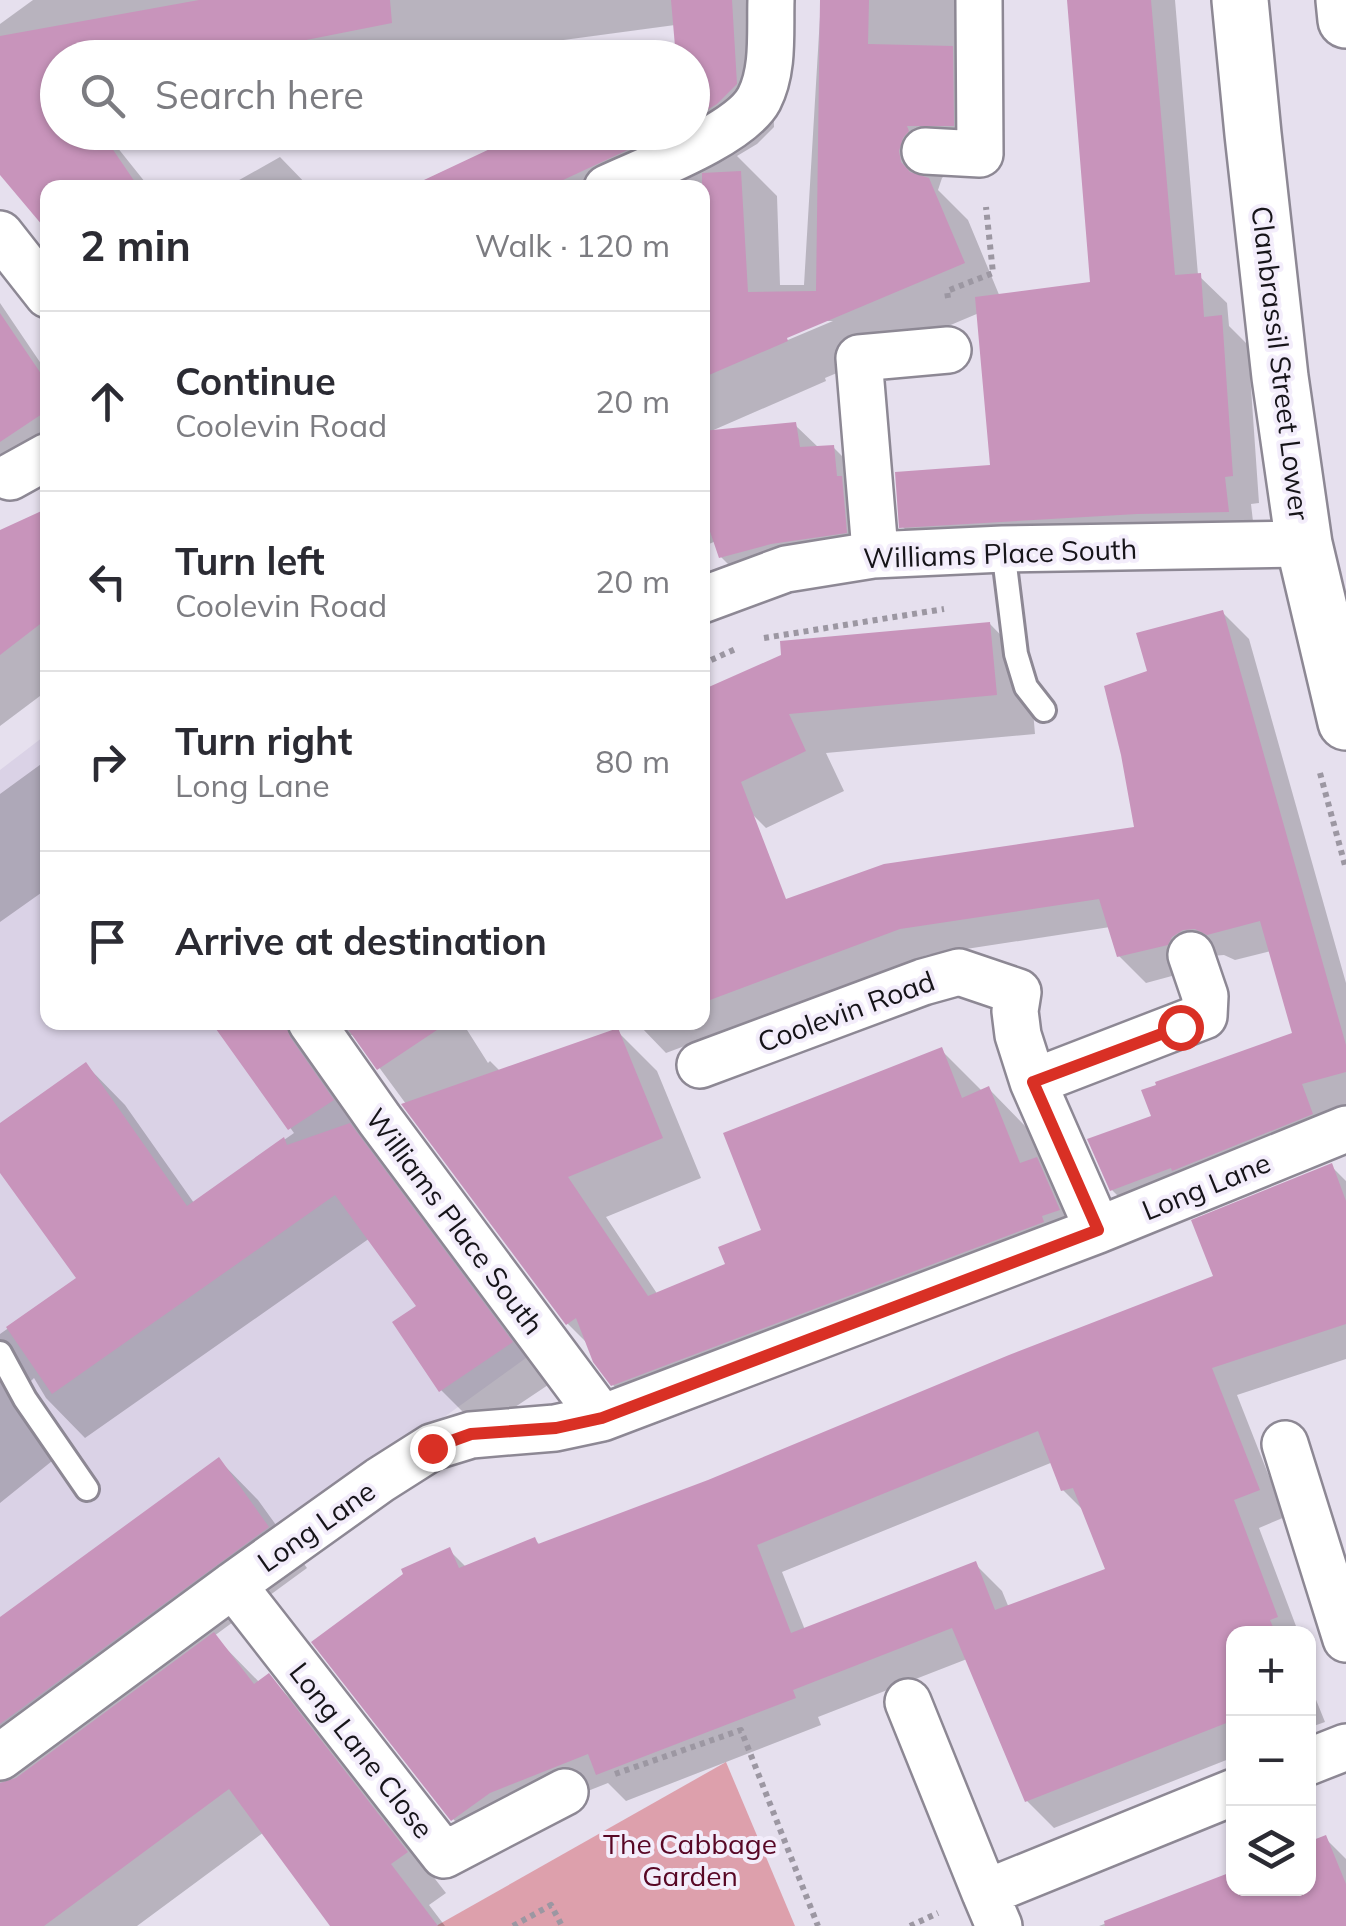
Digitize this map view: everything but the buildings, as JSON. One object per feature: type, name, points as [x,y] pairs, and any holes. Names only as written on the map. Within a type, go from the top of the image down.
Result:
[{"type":"main road","name":"Clanbrassil Street Lower","points":[[1240,0],[1278,358],[1304,544],[1346,722]]},
{"type":"main road","points":[[1344,0],[1346,20]]},
{"type":"street","points":[[710,139],[747,116],[760,98],[768,68],[771,0]]},
{"type":"street","points":[[925,151],[980,154],[979,0]]},
{"type":"street","points":[[624,180],[687,150]]},
{"type":"street","points":[[0,234],[40,284]]},
{"type":"street","points":[[873,555],[859,358],[948,350]]},
{"type":"street","name":"Williams Place South","points":[[710,597],[786,569],[873,555],[1304,544]]},
{"type":"street","points":[[1033,1082],[1204,1016],[1205,996],[1190,954]]},
{"type":"street","name":"Coolevin Road","points":[[700,1064],[959,972],[1018,992],[1018,1035],[1033,1082],[1098,1230]]},
{"type":"street","name":"Williams Place South","points":[[317,1030],[602,1418]]},
{"type":"street","name":"Long Lane","points":[[0,1757],[233,1585],[380,1480],[432,1448],[471,1434],[556,1428],[602,1418],[1098,1230],[1346,1129]]},
{"type":"street","points":[[1284,1444],[1346,1639]]},
{"type":"street","name":"Long Lane Close","points":[[233,1585],[444,1856],[565,1792]]},
{"type":"street","points":[[908,1702],[992,1909],[1226,1796]]},
{"type":"street","points":[[1316,1759],[1346,1747]]},
{"type":"lane","points":[[1003,549],[1016,654],[1026,687],[1044,710]]},
{"type":"lane","points":[[0,1352],[25,1399],[87,1489]]},
{"type":"path","points":[[948,350],[948,291],[993,273],[980,154]]},
{"type":"path","points":[[565,1792],[741,1730],[818,1926]]},
{"type":"path","points":[[514,1926],[551,1905],[562,1926]]},
{"type":"shaded area","points":[[40,739],[40,1030],[299,1030],[530,1355],[0,1738],[0,770]]},
{"type":"green space","name":"The Cabbage Garden","points":[[726,1762],[795,1926],[436,1926]]},
{"type":"route","points":[[432,1448],[471,1434],[556,1428],[602,1418],[1098,1230],[1033,1082],[1180,1027]]}]
